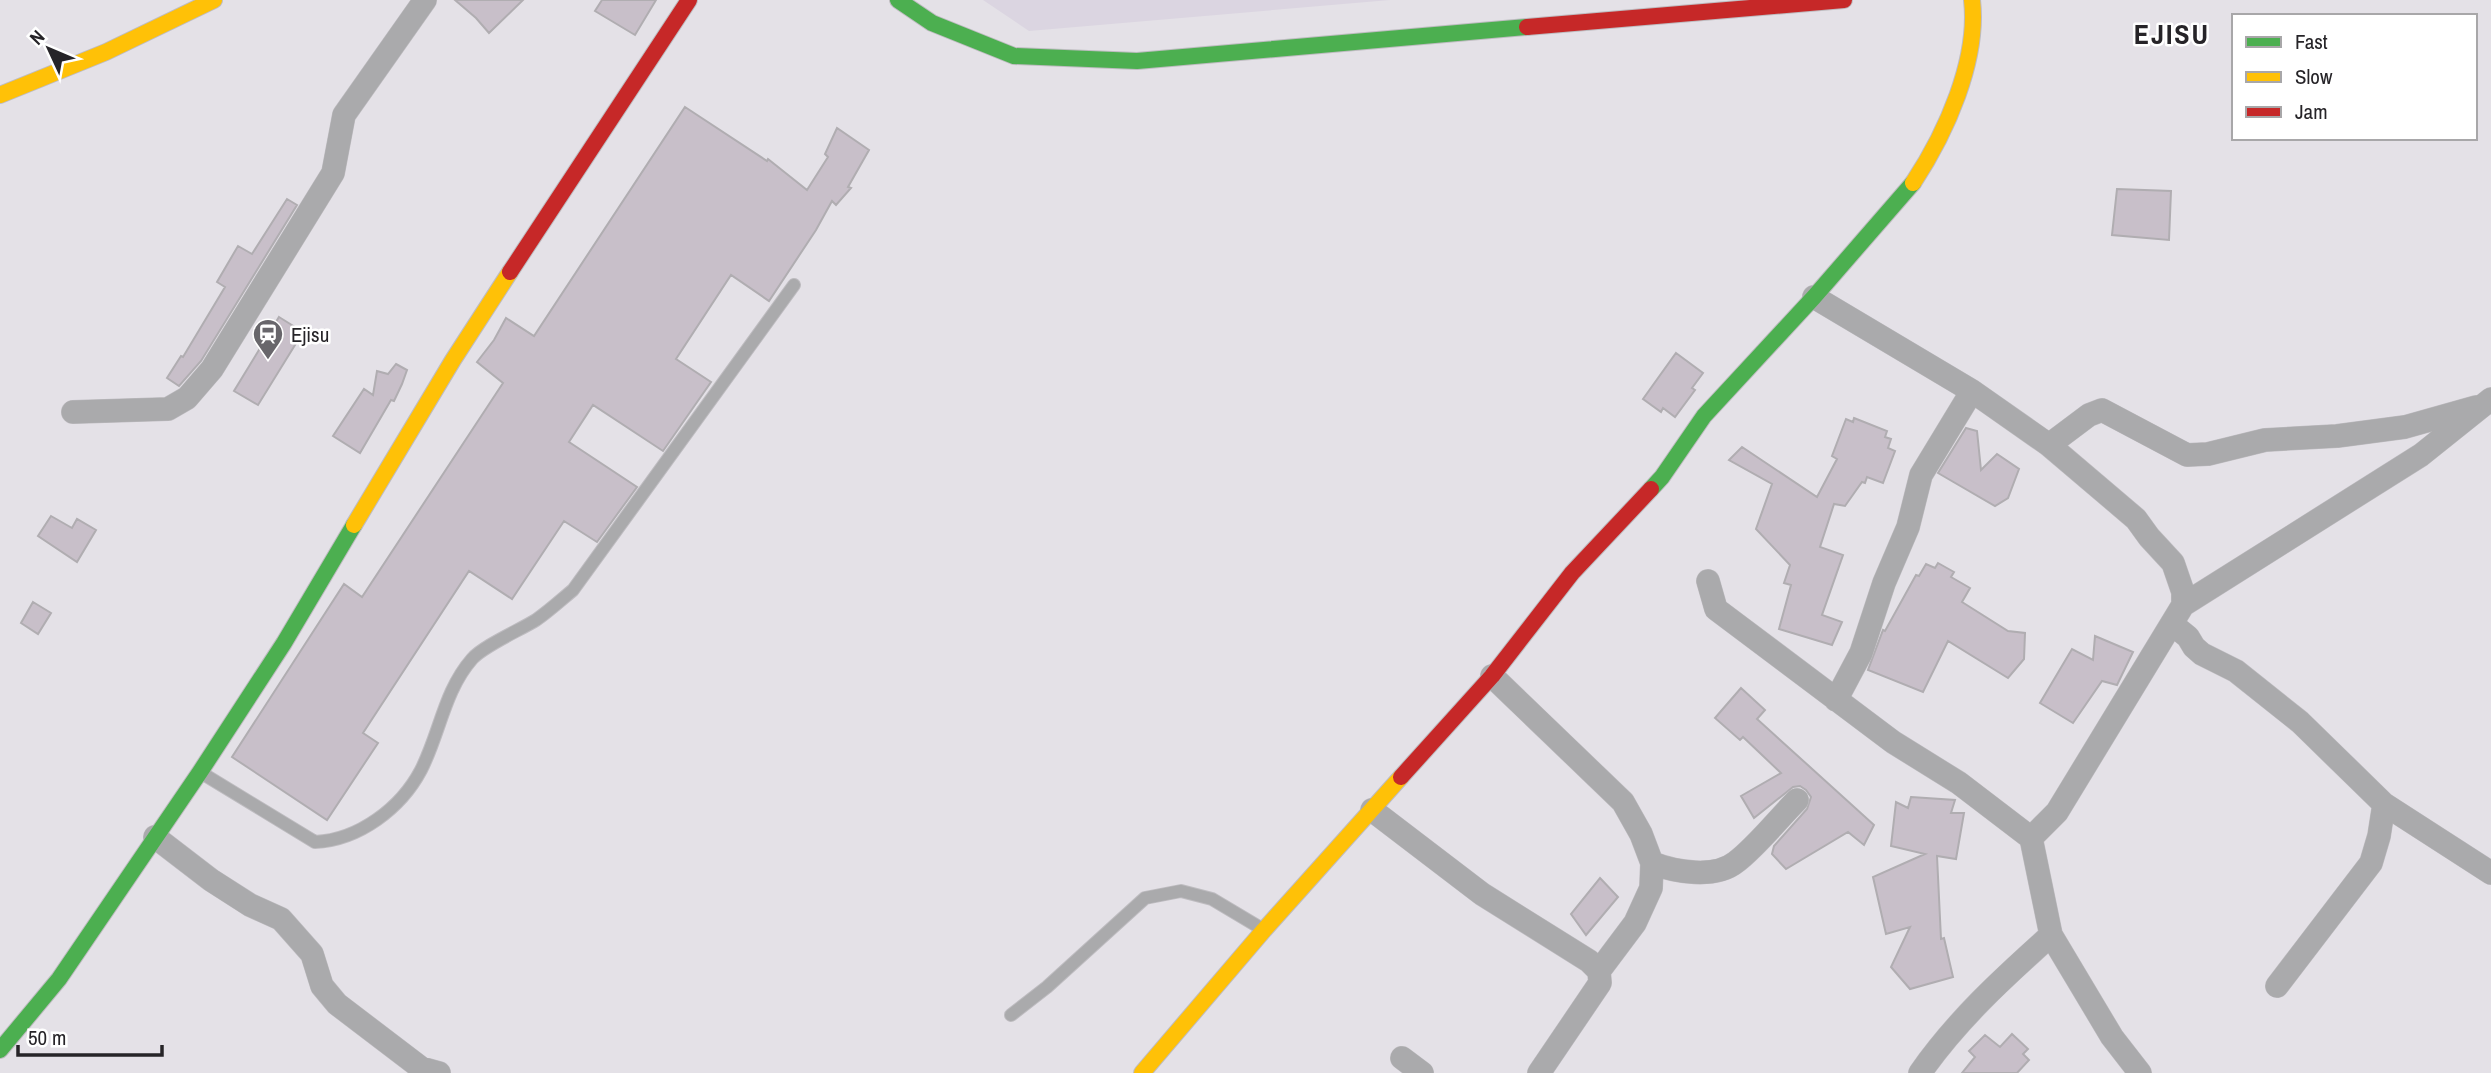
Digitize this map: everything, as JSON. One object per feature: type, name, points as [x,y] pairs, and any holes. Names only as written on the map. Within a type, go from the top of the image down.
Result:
[{"type":"street","points":[[0,95],[106,52],[214,0]]},
{"type":"street","points":[[73,412],[168,409],[187,398],[212,369],[333,173],[344,115],[425,0]]},
{"type":"street","points":[[0,1050],[59,979],[200,772],[284,643],[453,360],[689,0]]},
{"type":"street","points":[[898,0],[932,23],[1014,56],[1137,61],[1844,0]]},
{"type":"street","points":[[1142,1073],[1264,930],[1492,676],[1572,573],[1661,477],[1704,416],[1814,298],[1914,181],[1953,108],[1969,54],[1975,17],[1972,0]]},
{"type":"street","points":[[1814,298],[1972,391],[2049,445],[2136,519],[2172,563],[2183,592],[2177,614],[2057,812],[2031,838]]},
{"type":"street","points":[[1836,701],[1861,653],[1884,583],[1908,527],[1922,475],[1972,391]]},
{"type":"street","points":[[2049,445],[2089,415],[2102,411],[2188,455],[2208,454],[2265,440],[2337,436],[2404,427],[2487,402]]},
{"type":"street","points":[[2177,614],[2421,454],[2487,402]]},
{"type":"street","points":[[1708,581],[1716,609],[1836,701],[1959,783],[2031,838],[2050,935],[2112,1037],[2140,1073]]},
{"type":"street","points":[[2177,614],[2193,647],[2236,671],[2300,722],[2384,804],[2491,873]]},
{"type":"street","points":[[1492,676],[1623,802],[1641,834],[1652,863],[1651,888],[1636,923],[1599,971]]},
{"type":"street","points":[[1652,863],[1692,871],[1727,867],[1735,863],[1797,800]]},
{"type":"street","points":[[2277,986],[2371,863],[2384,804]]},
{"type":"street","points":[[1372,810],[1482,894],[1590,961],[1599,971],[1600,983],[1539,1073]]},
{"type":"street","points":[[155,837],[211,880],[250,905],[281,919],[312,954],[322,986],[337,1004],[421,1068],[439,1073]]},
{"type":"street","points":[[1920,1073],[1942,1041],[1983,996],[2050,935]]},
{"type":"street","points":[[1402,1058],[1422,1073]]},
{"type":"lane","points":[[200,772],[315,842],[332,842],[352,835],[378,820],[420,771],[449,694],[473,657],[539,618],[573,590],[794,285]]},
{"type":"lane","points":[[1011,1015],[1047,987],[1145,898],[1181,891],[1212,899],[1264,930]]},
{"type":"shaded area","points":[[983,0],[1390,0],[1029,31]]},
{"type":"building","points":[[455,0],[523,0],[489,33]]},
{"type":"building","points":[[602,0],[656,0],[635,35],[595,11]]},
{"type":"building","points":[[685,107],[767,161],[768,159],[807,190],[828,157],[825,154],[837,128],[869,150],[848,187],[851,188],[836,205],[832,201],[769,301],[731,275],[676,359],[711,382],[663,451],[593,405],[569,442],[637,487],[597,542],[564,521],[512,599],[469,571],[363,733],[378,743],[327,820],[232,757],[344,584],[362,597],[503,383],[477,362],[506,318],[534,336]]},
{"type":"building","points":[[2117,189],[2171,191],[2169,240],[2112,235]]},
{"type":"building","points":[[287,199],[297,205],[201,361],[179,386],[167,378],[181,356],[183,357],[225,287],[217,282],[238,246],[252,254]]},
{"type":"building","name":"Ejisu","points":[[279,317],[303,332],[258,405],[234,391]]},
{"type":"building","points":[[1676,353],[1703,373],[1692,388],[1695,390],[1675,417],[1663,408],[1661,412],[1643,399]]},
{"type":"building","points":[[396,364],[407,370],[402,384],[360,453],[333,436],[364,389],[373,395],[377,371],[388,374]]},
{"type":"building","points":[[1854,418],[1887,431],[1885,437],[1891,439],[1888,448],[1895,451],[1883,483],[1867,477],[1845,506],[1834,504],[1820,547],[1843,555],[1822,615],[1842,622],[1832,645],[1779,629],[1791,585],[1784,583],[1790,565],[1756,529],[1772,484],[1729,460],[1742,447],[1817,497],[1837,459],[1832,456],[1846,419],[1853,422]]},
{"type":"building","points":[[1966,428],[1977,431],[1981,470],[1997,454],[2019,469],[2008,498],[1995,506],[1938,473]]},
{"type":"building","points":[[51,516],[72,528],[77,519],[96,530],[77,562],[38,536]]},
{"type":"building","points":[[1938,563],[1954,572],[1951,577],[1970,588],[1962,602],[2008,631],[2025,633],[2024,659],[2008,678],[1948,641],[1923,692],[1868,670],[1883,630],[1885,631],[1916,575],[1919,576],[1926,564],[1935,568]]},
{"type":"building","points":[[33,602],[51,613],[38,634],[21,623]]},
{"type":"building","points":[[2095,636],[2133,652],[2117,685],[2102,681],[2073,723],[2040,703],[2072,649],[2093,660]]},
{"type":"building","points":[[1741,688],[1765,710],[1757,719],[1874,825],[1864,845],[1848,832],[1786,869],[1772,854],[1774,846],[1807,809],[1811,797],[1800,786],[1793,787],[1754,818],[1741,796],[1781,773],[1743,737],[1740,740],[1715,718]]},
{"type":"building","points":[[1911,797],[1955,800],[1951,813],[1964,813],[1956,859],[1937,856],[1941,939],[1944,938],[1953,977],[1910,989],[1891,967],[1910,927],[1886,934],[1873,877],[1925,854],[1891,846],[1896,802],[1908,808]]},
{"type":"building","points":[[1600,878],[1618,897],[1586,935],[1571,914]]},
{"type":"building","points":[[2012,1034],[2028,1049],[2023,1054],[2029,1060],[2017,1073],[1962,1073],[1975,1057],[1969,1051],[1985,1035],[2000,1047]]},
{"type":"traffic: fast","points":[[898,0],[932,23],[1014,56],[1137,61],[1527,27]]},
{"type":"traffic: fast","points":[[1651,489],[1704,416],[1814,297],[1913,183]]},
{"type":"traffic: fast","points":[[0,1050],[59,979],[200,772],[284,643],[354,525]]},
{"type":"traffic: slow","points":[[0,95],[106,52],[214,0]]},
{"type":"traffic: slow","points":[[1913,183],[1948,119],[1965,71],[1973,23],[1972,0]]},
{"type":"traffic: slow","points":[[354,525],[453,360],[510,272]]},
{"type":"traffic: slow","points":[[1142,1073],[1264,930],[1401,777]]},
{"type":"traffic: jam","points":[[510,272],[689,0]]},
{"type":"traffic: jam","points":[[1527,27],[1844,0]]},
{"type":"traffic: jam","points":[[1401,777],[1492,676],[1572,573],[1651,489]]},
{"type":"place","name":"Ejisu","points":[[268,361]]},
{"type":"district","name":"EJISU","points":[[2172,34]]}]
